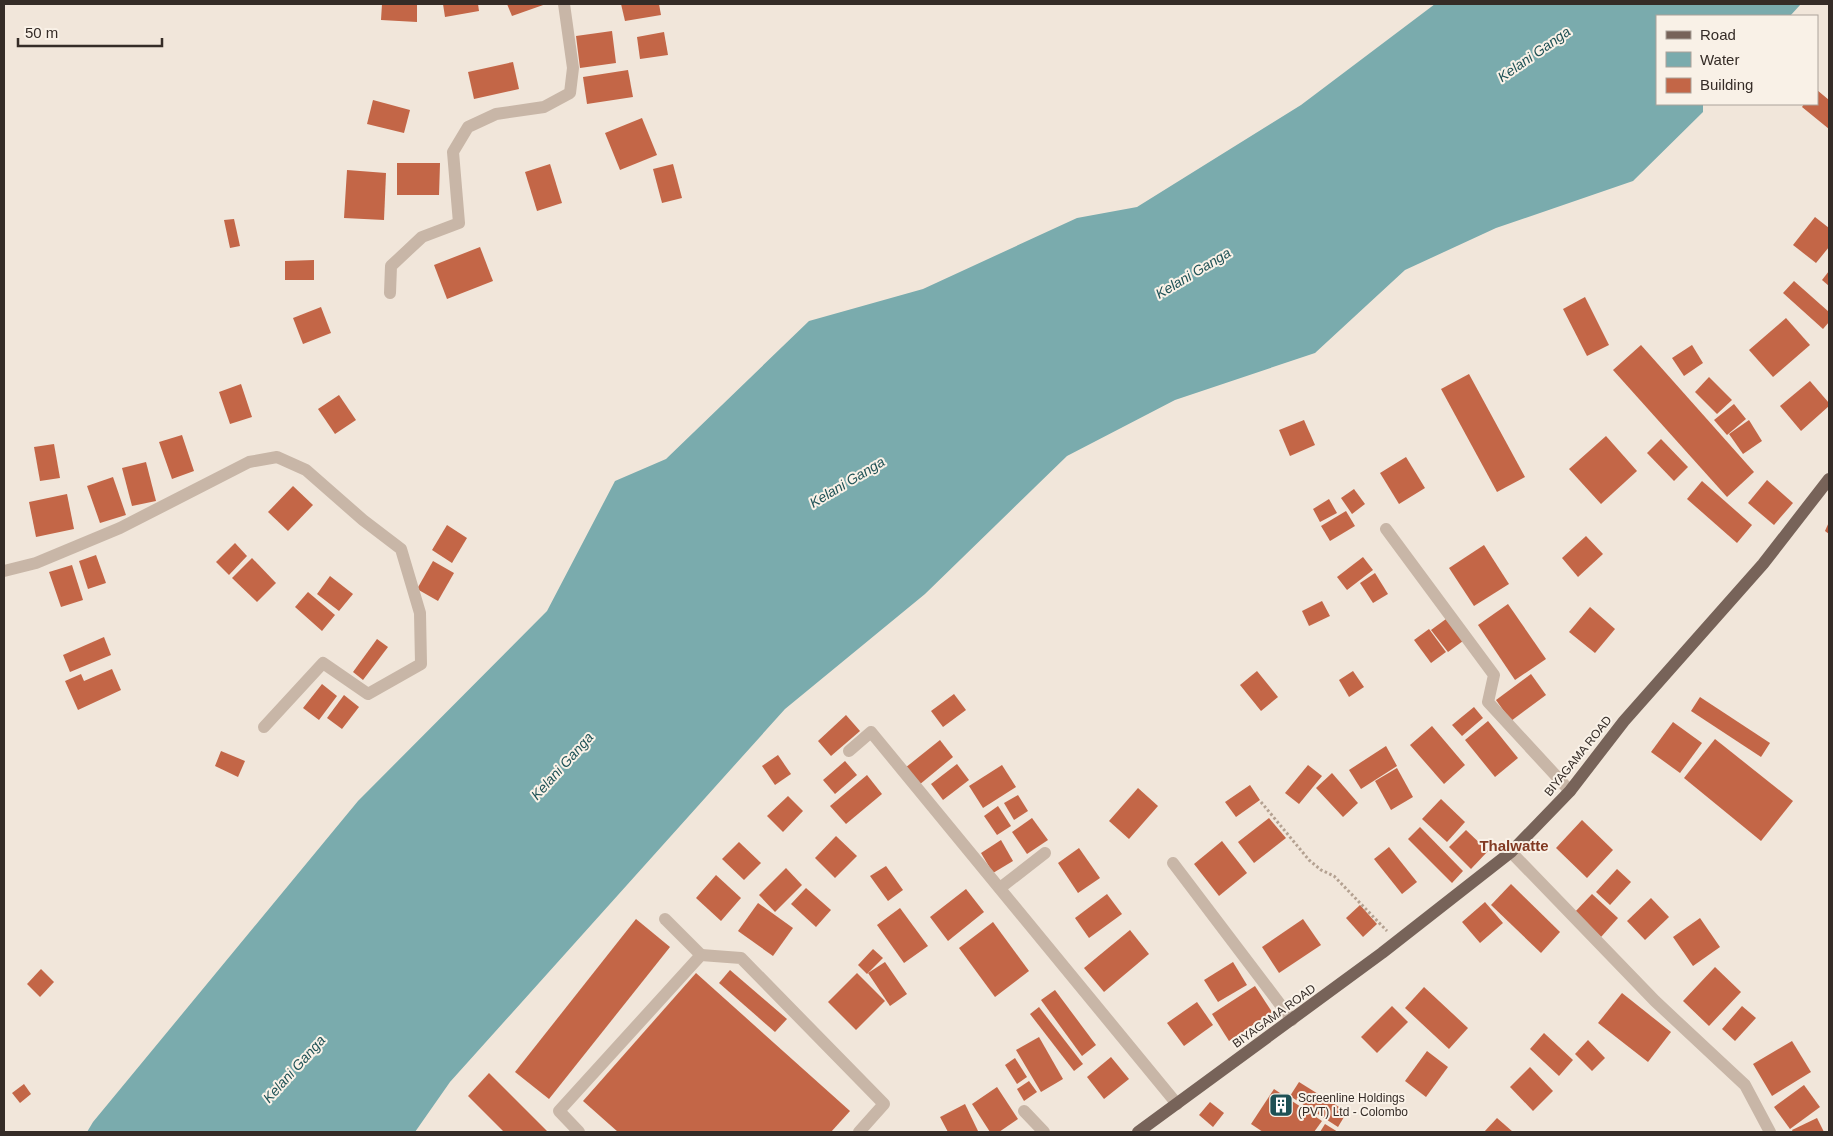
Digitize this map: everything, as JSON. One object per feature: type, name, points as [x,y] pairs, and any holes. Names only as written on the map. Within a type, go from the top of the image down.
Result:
[{"type":"main road","name":"BIYAGAMA ROAD","points":[[1138,1132],[1292,1020],[1511,852],[1570,791],[1624,721],[1763,564],[1829,480]]},
{"type":"street","points":[[390,293],[391,266],[422,237],[458,223],[453,152],[468,127],[496,114],[544,107],[570,93],[573,68],[564,4]]},
{"type":"street","points":[[4,571],[36,564],[120,528],[249,462],[277,457],[306,470],[362,520],[401,550],[420,612],[421,664],[368,694],[323,663],[264,727]]},
{"type":"street","points":[[1386,529],[1494,676],[1488,702],[1570,791]]},
{"type":"street","points":[[849,751],[871,732],[1177,1104]]},
{"type":"street","points":[[1511,852],[1654,1001],[1745,1084],[1770,1132]]},
{"type":"street","points":[[1000,888],[1045,853]]},
{"type":"street","points":[[1173,863],[1292,1020]]},
{"type":"street","points":[[665,919],[701,955],[741,958],[884,1104],[859,1132]]},
{"type":"street","points":[[579,1132],[559,1111],[701,955]]},
{"type":"street","points":[[1024,1111],[1044,1132]]},
{"type":"path","points":[[1260,802],[1309,860],[1321,870],[1334,876],[1397,941]]},
{"type":"water","name":"Kelani Ganga","points":[[1435,4],[1801,4],[1791,15],[1656,15],[1656,105],[1703,105],[1703,112],[1633,181],[1496,228],[1405,270],[1315,353],[1175,400],[1067,456],[925,594],[785,709],[450,1082],[415,1132],[87,1132],[93,1122],[358,801],[547,611],[615,481],[666,459],[809,321],[923,289],[1077,218],[1137,207],[1301,105]]},
{"type":"building","points":[[382,4],[417,4],[417,22],[381,20]]},
{"type":"building","points":[[443,4],[478,4],[479,11],[445,17]]},
{"type":"building","points":[[507,4],[546,4],[512,16]]},
{"type":"building","points":[[621,4],[659,4],[661,15],[625,21]]},
{"type":"building","points":[[612,31],[616,63],[580,68],[576,36]]},
{"type":"building","points":[[664,32],[668,55],[640,59],[637,37]]},
{"type":"building","points":[[513,62],[519,89],[474,99],[468,72]]},
{"type":"building","points":[[628,70],[633,97],[587,104],[583,77]]},
{"type":"building","points":[[1818,91],[1829,100],[1829,129],[1802,107],[1803,105],[1818,105]]},
{"type":"building","points":[[373,100],[410,110],[404,133],[367,124]]},
{"type":"building","points":[[642,118],[657,155],[620,170],[605,133]]},
{"type":"building","points":[[397,163],[440,163],[439,195],[397,195]]},
{"type":"building","points":[[550,164],[562,203],[537,211],[525,172]]},
{"type":"building","points":[[673,164],[682,198],[662,203],[653,169]]},
{"type":"building","points":[[347,170],[386,173],[384,220],[344,218]]},
{"type":"building","points":[[1815,217],[1829,228],[1829,247],[1816,263],[1793,245]]},
{"type":"building","points":[[234,219],[240,246],[230,248],[224,220]]},
{"type":"building","points":[[480,247],[493,281],[447,299],[434,265]]},
{"type":"building","points":[[314,260],[314,280],[285,280],[285,261]]},
{"type":"building","points":[[1829,271],[1829,286],[1822,280]]},
{"type":"building","points":[[1794,281],[1829,312],[1829,322],[1823,329],[1783,293]]},
{"type":"building","points":[[1585,297],[1609,345],[1587,356],[1563,309]]},
{"type":"building","points":[[321,307],[331,333],[303,344],[293,318]]},
{"type":"building","points":[[1786,318],[1810,345],[1773,377],[1749,350]]},
{"type":"building","points":[[1641,345],[1754,472],[1727,497],[1613,370]]},
{"type":"building","points":[[1692,345],[1703,363],[1684,376],[1672,358]]},
{"type":"building","points":[[1469,374],[1525,477],[1497,492],[1441,389]]},
{"type":"building","points":[[1709,377],[1732,400],[1717,414],[1695,392]]},
{"type":"building","points":[[1810,381],[1829,403],[1829,406],[1801,431],[1780,406]]},
{"type":"building","points":[[241,384],[252,417],[230,424],[219,392]]},
{"type":"building","points":[[339,395],[356,420],[335,434],[318,409]]},
{"type":"building","points":[[1734,404],[1746,419],[1727,435],[1714,420]]},
{"type":"building","points":[[1304,420],[1315,445],[1290,456],[1279,430]]},
{"type":"building","points":[[1749,420],[1762,441],[1743,454],[1729,434]]},
{"type":"building","points":[[182,435],[194,471],[172,479],[159,442]]},
{"type":"building","points":[[1606,436],[1637,471],[1601,504],[1569,469]]},
{"type":"building","points":[[1661,439],[1688,467],[1674,481],[1647,453]]},
{"type":"building","points":[[54,444],[60,478],[40,481],[34,447]]},
{"type":"building","points":[[1406,457],[1425,488],[1399,504],[1380,473]]},
{"type":"building","points":[[146,462],[156,501],[132,506],[122,468]]},
{"type":"building","points":[[113,477],[126,515],[100,523],[87,486]]},
{"type":"building","points":[[1767,480],[1793,503],[1774,525],[1748,503]]},
{"type":"building","points":[[1702,481],[1752,525],[1737,543],[1687,499]]},
{"type":"building","points":[[293,486],[313,505],[288,531],[268,512]]},
{"type":"building","points":[[1354,489],[1365,504],[1352,514],[1341,498]]},
{"type":"building","points":[[67,494],[74,529],[36,537],[29,502]]},
{"type":"building","points":[[1329,499],[1337,513],[1320,522],[1313,509]]},
{"type":"building","points":[[1346,511],[1355,526],[1330,541],[1321,526]]},
{"type":"building","points":[[1829,522],[1829,534],[1825,531]]},
{"type":"building","points":[[447,525],[467,538],[452,563],[432,550]]},
{"type":"building","points":[[1586,536],[1603,554],[1578,577],[1562,558]]},
{"type":"building","points":[[235,543],[247,556],[229,575],[216,562]]},
{"type":"building","points":[[1484,545],[1509,584],[1474,606],[1449,568]]},
{"type":"building","points":[[96,555],[106,583],[88,589],[79,561]]},
{"type":"building","points":[[1363,557],[1373,570],[1347,590],[1337,577]]},
{"type":"building","points":[[252,558],[276,583],[257,602],[232,578]]},
{"type":"building","points":[[433,561],[454,573],[438,601],[417,589]]},
{"type":"building","points":[[72,565],[83,600],[61,607],[49,572]]},
{"type":"building","points":[[1375,573],[1388,594],[1373,603],[1360,583]]},
{"type":"building","points":[[330,576],[353,594],[339,611],[317,594]]},
{"type":"building","points":[[308,592],[335,615],[322,631],[295,607]]},
{"type":"building","points":[[1322,601],[1330,616],[1309,626],[1302,611]]},
{"type":"building","points":[[1508,604],[1546,659],[1515,680],[1478,625]]},
{"type":"building","points":[[1590,607],[1615,629],[1595,653],[1569,632]]},
{"type":"building","points":[[1446,619],[1463,641],[1448,652],[1431,630]]},
{"type":"building","points":[[1429,629],[1446,652],[1431,663],[1414,640]]},
{"type":"building","points":[[104,637],[111,655],[70,672],[63,655]]},
{"type":"building","points":[[377,639],[388,647],[363,680],[353,672]]},
{"type":"building","points":[[112,669],[121,690],[78,710],[65,681],[81,674],[84,681]]},
{"type":"building","points":[[1257,671],[1278,697],[1261,711],[1240,685]]},
{"type":"building","points":[[1353,671],[1364,687],[1349,697],[1339,680]]},
{"type":"building","points":[[1531,674],[1546,695],[1511,721],[1496,700]]},
{"type":"building","points":[[322,684],[337,696],[319,720],[303,708]]},
{"type":"building","points":[[954,694],[966,710],[943,727],[931,711]]},
{"type":"building","points":[[344,695],[359,707],[342,729],[327,718]]},
{"type":"building","points":[[1700,697],[1770,743],[1761,757],[1691,711]]},
{"type":"building","points":[[1474,707],[1483,718],[1462,736],[1452,725]]},
{"type":"building","points":[[846,715],[860,731],[831,756],[818,741]]},
{"type":"building","points":[[1488,721],[1518,758],[1495,777],[1465,740]]},
{"type":"building","points":[[1673,722],[1702,743],[1680,773],[1651,752]]},
{"type":"building","points":[[1432,726],[1465,765],[1444,784],[1410,745]]},
{"type":"building","points":[[1715,739],[1793,801],[1761,841],[1684,778]]},
{"type":"building","points":[[940,740],[953,757],[919,785],[905,768]]},
{"type":"building","points":[[1386,746],[1397,766],[1361,789],[1349,770]]},
{"type":"building","points":[[221,751],[245,761],[238,777],[215,766]]},
{"type":"building","points":[[778,755],[791,774],[775,785],[762,766]]},
{"type":"building","points":[[845,761],[857,775],[835,794],[823,780]]},
{"type":"building","points":[[957,764],[969,780],[943,800],[931,784]]},
{"type":"building","points":[[1002,765],[1016,787],[983,808],[969,786]]},
{"type":"building","points":[[1308,765],[1322,776],[1299,804],[1285,793]]},
{"type":"building","points":[[1397,768],[1413,797],[1391,810],[1375,781]]},
{"type":"building","points":[[1332,773],[1358,803],[1343,817],[1316,788]]},
{"type":"building","points":[[867,775],[882,794],[846,824],[830,806]]},
{"type":"building","points":[[1250,785],[1260,800],[1236,817],[1225,802]]},
{"type":"building","points":[[1138,788],[1158,806],[1129,839],[1109,821]]},
{"type":"building","points":[[1018,795],[1028,811],[1014,820],[1004,803]]},
{"type":"building","points":[[788,796],[803,811],[783,832],[767,816]]},
{"type":"building","points":[[1441,799],[1465,822],[1447,842],[1422,819]]},
{"type":"building","points":[[998,806],[1011,826],[997,835],[984,816]]},
{"type":"building","points":[[1032,818],[1048,840],[1027,854],[1012,832]]},
{"type":"building","points":[[1269,818],[1286,838],[1254,863],[1238,842]]},
{"type":"building","points":[[1582,820],[1613,850],[1587,878],[1556,848]]},
{"type":"building","points":[[1420,827],[1463,871],[1452,883],[1408,839]]},
{"type":"building","points":[[1466,830],[1488,851],[1471,869],[1449,847]]},
{"type":"building","points":[[836,836],[857,856],[835,878],[815,858]]},
{"type":"building","points":[[1001,840],[1013,861],[993,873],[981,853]]},
{"type":"building","points":[[1222,841],[1247,873],[1219,896],[1194,864]]},
{"type":"building","points":[[739,842],[761,863],[744,880],[722,859]]},
{"type":"building","points":[[1389,847],[1417,882],[1402,894],[1374,859]]},
{"type":"building","points":[[1079,848],[1100,878],[1078,893],[1058,863]]},
{"type":"building","points":[[886,866],[903,890],[888,901],[870,876]]},
{"type":"building","points":[[786,868],[802,885],[775,912],[759,895]]},
{"type":"building","points":[[1617,869],[1631,882],[1610,905],[1596,892]]},
{"type":"building","points":[[716,875],[741,898],[721,921],[696,898]]},
{"type":"building","points":[[1511,884],[1560,932],[1541,953],[1491,905]]},
{"type":"building","points":[[806,888],[831,910],[816,927],[791,904]]},
{"type":"building","points":[[966,889],[984,912],[948,941],[930,917]]},
{"type":"building","points":[[1107,894],[1122,914],[1089,938],[1075,918]]},
{"type":"building","points":[[1592,894],[1618,918],[1601,937],[1574,913]]},
{"type":"building","points":[[1651,898],[1669,917],[1645,940],[1627,921]]},
{"type":"building","points":[[1485,902],[1503,923],[1480,943],[1462,922]]},
{"type":"building","points":[[758,903],[793,928],[773,956],[738,931]]},
{"type":"building","points":[[1360,905],[1377,924],[1363,937],[1346,918]]},
{"type":"building","points":[[900,908],[928,946],[904,963],[877,925]]},
{"type":"building","points":[[1700,918],[1720,947],[1693,966],[1673,937]]},
{"type":"building","points":[[636,919],[670,947],[549,1099],[515,1072]]},
{"type":"building","points":[[1303,919],[1321,945],[1279,973],[1262,947]]},
{"type":"building","points":[[993,922],[1029,971],[995,997],[959,948]]},
{"type":"building","points":[[1130,930],[1149,954],[1104,992],[1084,968]]},
{"type":"building","points":[[873,949],[883,958],[867,974],[858,965]]},
{"type":"building","points":[[885,962],[907,994],[890,1006],[868,973]]},
{"type":"building","points":[[1233,962],[1247,985],[1218,1002],[1204,980]]},
{"type":"building","points":[[1715,967],[1741,992],[1709,1026],[1683,1001]]},
{"type":"building","points":[[41,969],[54,982],[40,997],[27,984]]},
{"type":"building","points":[[730,970],[787,1019],[775,1032],[719,983]]},
{"type":"building","points":[[696,973],[850,1111],[831,1132],[618,1132],[583,1101]]},
{"type":"building","points":[[857,973],[885,1001],[856,1030],[828,1002]]},
{"type":"building","points":[[1255,986],[1272,1012],[1229,1041],[1212,1014]]},
{"type":"building","points":[[1424,987],[1468,1028],[1449,1049],[1405,1008]]},
{"type":"building","points":[[1055,990],[1096,1045],[1082,1056],[1041,1000]]},
{"type":"building","points":[[1622,993],[1671,1032],[1648,1062],[1598,1023]]},
{"type":"building","points":[[1197,1002],[1213,1025],[1184,1046],[1167,1023]]},
{"type":"building","points":[[1392,1006],[1408,1022],[1377,1053],[1361,1037]]},
{"type":"building","points":[[1742,1006],[1756,1018],[1735,1041],[1722,1029]]},
{"type":"building","points":[[1039,1007],[1083,1064],[1074,1071],[1030,1014]]},
{"type":"building","points":[[1544,1033],[1573,1060],[1559,1076],[1530,1049]]},
{"type":"building","points":[[1039,1037],[1063,1079],[1041,1092],[1016,1050]]},
{"type":"building","points":[[1588,1040],[1605,1058],[1592,1071],[1575,1054]]},
{"type":"building","points":[[1792,1041],[1811,1072],[1772,1096],[1753,1064]]},
{"type":"building","points":[[1427,1051],[1448,1067],[1426,1097],[1405,1081]]},
{"type":"building","points":[[1111,1057],[1129,1079],[1104,1099],[1087,1077]]},
{"type":"building","points":[[1015,1058],[1027,1077],[1017,1084],[1005,1065]]},
{"type":"building","points":[[1530,1067],[1553,1091],[1533,1111],[1510,1087]]},
{"type":"building","points":[[489,1073],[548,1132],[504,1132],[468,1096]]},
{"type":"building","points":[[1029,1081],[1037,1092],[1024,1101],[1017,1089]]},
{"type":"building","points":[[1299,1082],[1347,1112],[1338,1127],[1290,1096]]},
{"type":"building","points":[[24,1084],[31,1094],[20,1103],[12,1093]]},
{"type":"building","points":[[1804,1085],[1820,1107],[1790,1129],[1774,1107]]},
{"type":"building","points":[[997,1087],[1018,1119],[999,1132],[990,1132],[972,1104]]},
{"type":"building","name":"Screenline Holdings (PVT) Ltd - Colombo","points":[[1274,1089],[1322,1121],[1314,1132],[1263,1132],[1251,1124]]},
{"type":"building","points":[[1210,1102],[1224,1113],[1213,1127],[1199,1115]]},
{"type":"building","points":[[965,1104],[978,1131],[948,1132],[940,1117]]},
{"type":"building","points":[[1497,1118],[1513,1132],[1484,1132]]},
{"type":"building","points":[[1817,1118],[1824,1132],[1793,1132],[1792,1130]]},
{"type":"building","points":[[1325,1124],[1338,1132],[1320,1132]]},
{"type":"place","name":"Screenline Holdings (PVT) Ltd - Colombo","points":[[1281,1105]]},
{"type":"district","name":"Thalwatte","points":[[1514,845]]}]
